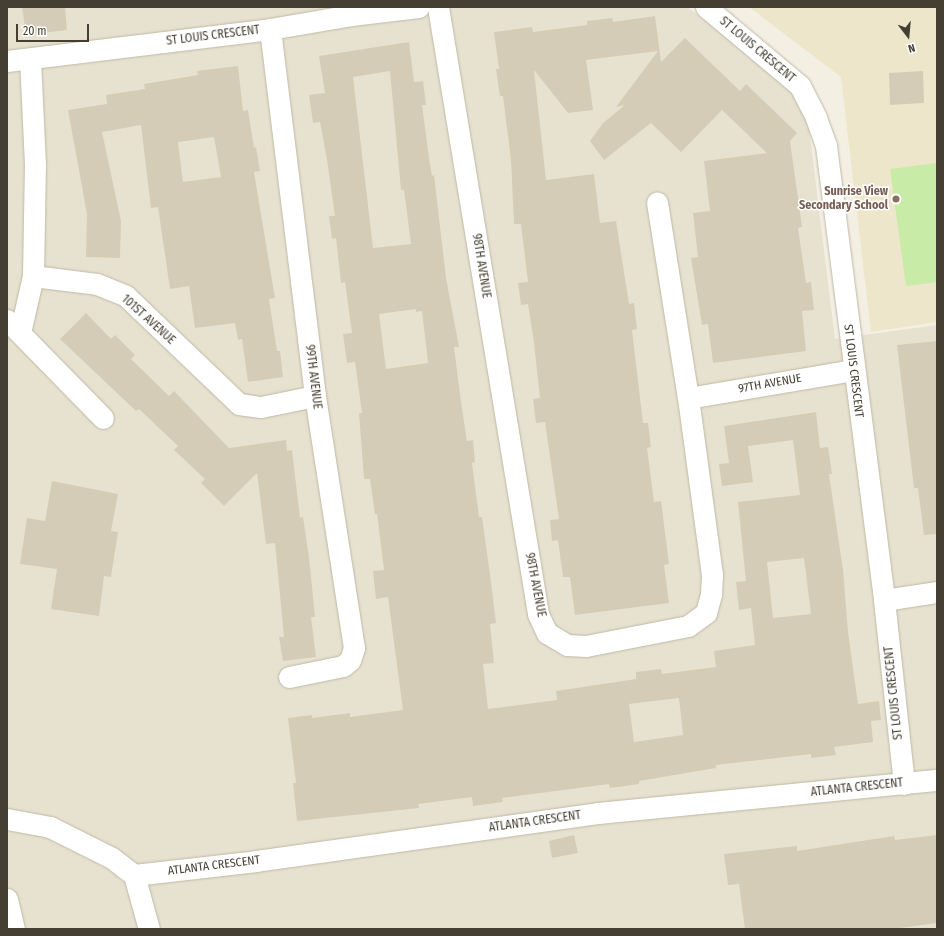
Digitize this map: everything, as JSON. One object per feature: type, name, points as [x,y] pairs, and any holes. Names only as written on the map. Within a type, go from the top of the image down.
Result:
[{"type":"street","name":"ST LOUIS CRESCENT","points":[[7,61],[270,29],[350,11],[419,7]]},
{"type":"street","name":"98TH AVENUE","points":[[438,7],[538,614],[547,633],[567,645],[586,646],[688,626],[706,613],[711,594],[712,575],[688,398],[657,202]]},
{"type":"street","name":"ST LOUIS CRESCENT","points":[[706,7],[800,86],[816,118],[826,146],[853,370],[884,600],[904,784]]},
{"type":"street","name":"99TH AVENUE","points":[[270,29],[314,396],[354,648],[350,660],[343,666],[290,678]]},
{"type":"street","points":[[30,58],[35,165],[33,276],[14,327],[103,418]]},
{"type":"street","name":"101ST AVENUE","points":[[33,276],[97,284],[126,296],[239,404],[261,407],[314,396]]},
{"type":"street","name":"97TH AVENUE","points":[[688,398],[853,370]]},
{"type":"street","points":[[884,600],[937,592]]},
{"type":"street","name":"ATLANTA CRESCENT","points":[[134,875],[256,862],[598,813],[937,780]]},
{"type":"street","points":[[7,819],[50,827],[112,858],[134,875],[149,929]]},
{"type":"street","points":[[7,900],[14,929]]},
{"type":"shaded area","points":[[7,7],[687,7],[805,95],[835,339],[937,325],[937,929],[7,929]]},
{"type":"shaded area","name":"Sunrise View Secondary School","points":[[749,7],[937,7],[937,322],[871,332],[841,77]]},
{"type":"green space","points":[[937,163],[937,282],[906,286],[890,169]]},
{"type":"building","points":[[22,7],[65,7],[67,30],[26,35]]},
{"type":"building","points":[[655,16],[661,62],[685,38],[740,91],[746,84],[797,133],[790,141],[802,227],[798,228],[806,283],[811,282],[814,310],[802,311],[806,351],[713,363],[708,324],[702,325],[691,258],[698,257],[693,213],[710,211],[704,161],[767,153],[722,110],[681,152],[651,123],[604,160],[590,141],[603,123],[625,105],[616,107],[658,51],[586,60],[593,110],[568,113],[534,70],[546,180],[594,174],[600,223],[616,221],[629,304],[634,303],[637,329],[632,330],[643,423],[648,423],[651,447],[647,448],[654,502],[661,501],[669,564],[664,565],[669,603],[575,615],[570,577],[563,577],[558,540],[552,541],[550,520],[559,519],[545,422],[536,423],[533,399],[540,398],[534,343],[528,304],[521,305],[518,283],[528,282],[521,224],[514,224],[511,160],[503,96],[500,96],[496,69],[499,69],[494,32],[532,27],[533,32],[587,25],[587,21],[612,18],[613,22]]},
{"type":"building","points":[[409,42],[414,82],[423,81],[426,105],[422,105],[429,158],[432,176],[434,175],[446,278],[459,347],[454,347],[461,402],[467,441],[473,440],[475,462],[472,463],[479,517],[482,517],[496,623],[490,624],[494,663],[483,664],[488,709],[557,700],[556,691],[636,679],[636,672],[661,669],[662,674],[716,667],[714,651],[755,645],[751,608],[739,610],[736,582],[746,581],[738,502],[800,495],[793,440],[748,446],[753,482],[722,486],[719,464],[729,463],[724,426],[816,412],[820,448],[828,447],[832,474],[829,474],[843,570],[848,632],[858,704],[879,701],[881,720],[871,721],[873,742],[834,747],[836,755],[811,758],[811,754],[716,765],[716,768],[639,781],[639,784],[610,788],[609,784],[502,798],[503,802],[473,806],[472,797],[418,804],[419,808],[297,821],[293,783],[296,783],[288,718],[312,715],[312,718],[350,713],[350,717],[403,710],[388,597],[376,599],[373,571],[384,570],[377,514],[375,514],[370,479],[364,479],[359,413],[362,413],[355,362],[347,363],[343,334],[352,333],[345,282],[341,283],[336,238],[332,239],[329,216],[335,216],[327,160],[320,122],[313,123],[309,95],[325,93],[319,56]],"holes":[[[390,71],[401,190],[404,190],[411,244],[373,248],[353,77]],[[416,309],[416,312],[422,311],[428,363],[386,369],[379,314]],[[804,558],[811,614],[773,618],[767,562]],[[679,698],[683,735],[634,742],[629,704]]]},
{"type":"building","points":[[238,66],[243,111],[248,110],[254,148],[256,147],[260,171],[254,172],[275,298],[269,299],[277,351],[280,351],[283,377],[248,382],[242,339],[238,340],[235,323],[195,328],[189,286],[170,289],[158,207],[151,208],[141,125],[102,132],[121,221],[120,258],[86,257],[87,214],[68,110],[107,104],[106,95],[145,89],[144,84],[198,75],[197,71]],"holes":[[[214,137],[221,177],[183,182],[178,142]]]},
{"type":"building","points":[[923,71],[924,103],[890,105],[889,73]]},
{"type":"building","points":[[86,313],[111,339],[115,335],[135,355],[131,359],[169,396],[174,391],[229,448],[286,440],[287,451],[292,450],[300,518],[303,517],[309,557],[315,617],[311,617],[316,657],[283,661],[279,637],[284,637],[275,543],[266,544],[257,473],[224,506],[201,483],[205,479],[174,450],[178,446],[139,409],[136,411],[60,339]]},
{"type":"building","points":[[937,341],[937,534],[924,535],[918,488],[914,488],[897,345]]},
{"type":"building","points":[[52,481],[118,494],[111,531],[118,532],[111,577],[104,576],[99,616],[51,609],[57,569],[20,564],[27,518],[45,521]]},
{"type":"building","points":[[574,835],[578,853],[552,858],[549,841]]},
{"type":"building","points":[[937,835],[937,923],[892,929],[745,929],[739,884],[728,885],[724,854],[797,846],[797,851],[894,836],[895,840]]},
{"type":"place","name":"Sunrise View Secondary School","points":[[896,199]]}]
